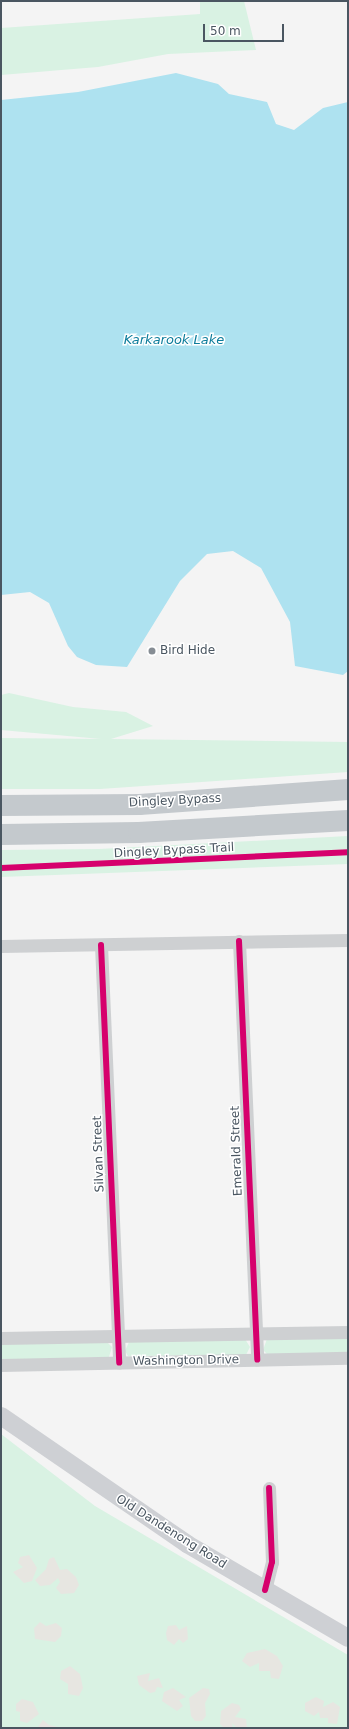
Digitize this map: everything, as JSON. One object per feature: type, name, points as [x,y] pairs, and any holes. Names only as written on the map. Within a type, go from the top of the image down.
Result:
[{"type":"highway","name":"Dingley Bypass","points":[[1,805],[152,803],[348,789]]},
{"type":"highway","points":[[1,834],[130,832],[348,820]]},
{"type":"main road","name":"Old Dandenong Road","points":[[1,1416],[108,1492],[265,1590],[348,1638]]},
{"type":"street","points":[[1,946],[348,940]]},
{"type":"street","name":"Emerald Street","points":[[239,941],[257,1360]]},
{"type":"street","name":"Silvan Street","points":[[101,945],[119,1363]]},
{"type":"street","points":[[1,1338],[348,1332]]},
{"type":"street","name":"Washington Drive","points":[[1,1365],[348,1358]]},
{"type":"street","points":[[1,1372],[16,1364]]},
{"type":"street","points":[[265,1590],[272,1566],[269,1488]]},
{"type":"green space","points":[[200,1],[244,1],[256,50],[168,54],[98,67],[1,75],[1,28],[200,14]]},
{"type":"green space","points":[[9,693],[73,707],[126,712],[153,726],[111,739],[348,742],[348,772],[100,789],[1,789],[1,738],[101,739],[1,730],[1,695]]},
{"type":"green space","points":[[348,836],[348,864],[1,877],[1,850],[99,849]]},
{"type":"green space","points":[[348,1337],[348,1353],[268,1355],[263,1350],[267,1339]]},
{"type":"green space","points":[[245,1339],[250,1347],[246,1355],[128,1356],[125,1351],[129,1342]]},
{"type":"green space","points":[[107,1342],[112,1347],[109,1357],[1,1360],[1,1343]]},
{"type":"green space","points":[[1,1434],[95,1506],[348,1655],[348,1728],[1,1728]]},
{"type":"sand","points":[[29,1555],[37,1568],[32,1581],[24,1583],[13,1572],[23,1567],[18,1563],[20,1557]]},
{"type":"sand","points":[[54,1557],[60,1570],[67,1569],[76,1577],[79,1585],[74,1593],[61,1594],[56,1588],[60,1582],[58,1578],[50,1585],[40,1586],[35,1580],[46,1569],[49,1559]]},
{"type":"sand","points":[[40,1622],[46,1626],[56,1623],[62,1628],[61,1636],[55,1642],[35,1639],[34,1628]]},
{"type":"sand","points":[[176,1625],[179,1630],[187,1626],[188,1639],[183,1643],[179,1639],[174,1645],[167,1640],[166,1633],[168,1626]]},
{"type":"sand","points":[[265,1649],[277,1656],[283,1666],[279,1679],[271,1678],[270,1671],[259,1671],[259,1663],[250,1667],[242,1661],[247,1653]]},
{"type":"sand","points":[[70,1666],[80,1674],[83,1688],[79,1696],[68,1694],[68,1684],[60,1679],[61,1671]]},
{"type":"sand","points":[[150,1673],[148,1681],[159,1678],[163,1688],[157,1687],[155,1692],[150,1693],[139,1685],[137,1676]]},
{"type":"sand","points":[[173,1688],[186,1697],[179,1700],[183,1706],[177,1711],[162,1701],[164,1692]]},
{"type":"sand","points":[[203,1688],[209,1689],[210,1694],[205,1703],[206,1716],[202,1721],[195,1721],[191,1716],[189,1698]]},
{"type":"sand","points":[[316,1697],[324,1701],[323,1707],[333,1702],[340,1707],[337,1724],[328,1723],[328,1718],[320,1718],[319,1712],[314,1716],[305,1711],[305,1703]]},
{"type":"sand","points":[[22,1699],[33,1702],[39,1714],[27,1723],[20,1721],[20,1712],[16,1711],[16,1704]]},
{"type":"sand","points":[[232,1703],[239,1705],[241,1709],[235,1717],[246,1719],[247,1728],[237,1728],[232,1723],[233,1728],[224,1728],[220,1724],[221,1711]]},
{"type":"sand","points":[[43,1720],[49,1725],[62,1728],[31,1728],[38,1727]]},
{"type":"water","name":"Karkarook Lake","points":[[176,73],[218,84],[229,94],[267,102],[276,124],[294,130],[323,108],[348,102],[348,671],[343,675],[295,666],[290,622],[261,568],[233,551],[207,554],[180,581],[127,667],[96,665],[77,657],[68,646],[49,603],[30,592],[1,595],[1,100],[78,92]]},
{"type":"cycle path","name":"Dingley Bypass Trail","points":[[1,868],[348,852]]},
{"type":"cycle path","points":[[239,941],[257,1360]]},
{"type":"cycle path","points":[[101,945],[119,1363]]},
{"type":"cycle path","points":[[265,1590],[272,1562],[269,1488]]},
{"type":"place","name":"Bird Hide","points":[[152,651]]}]
